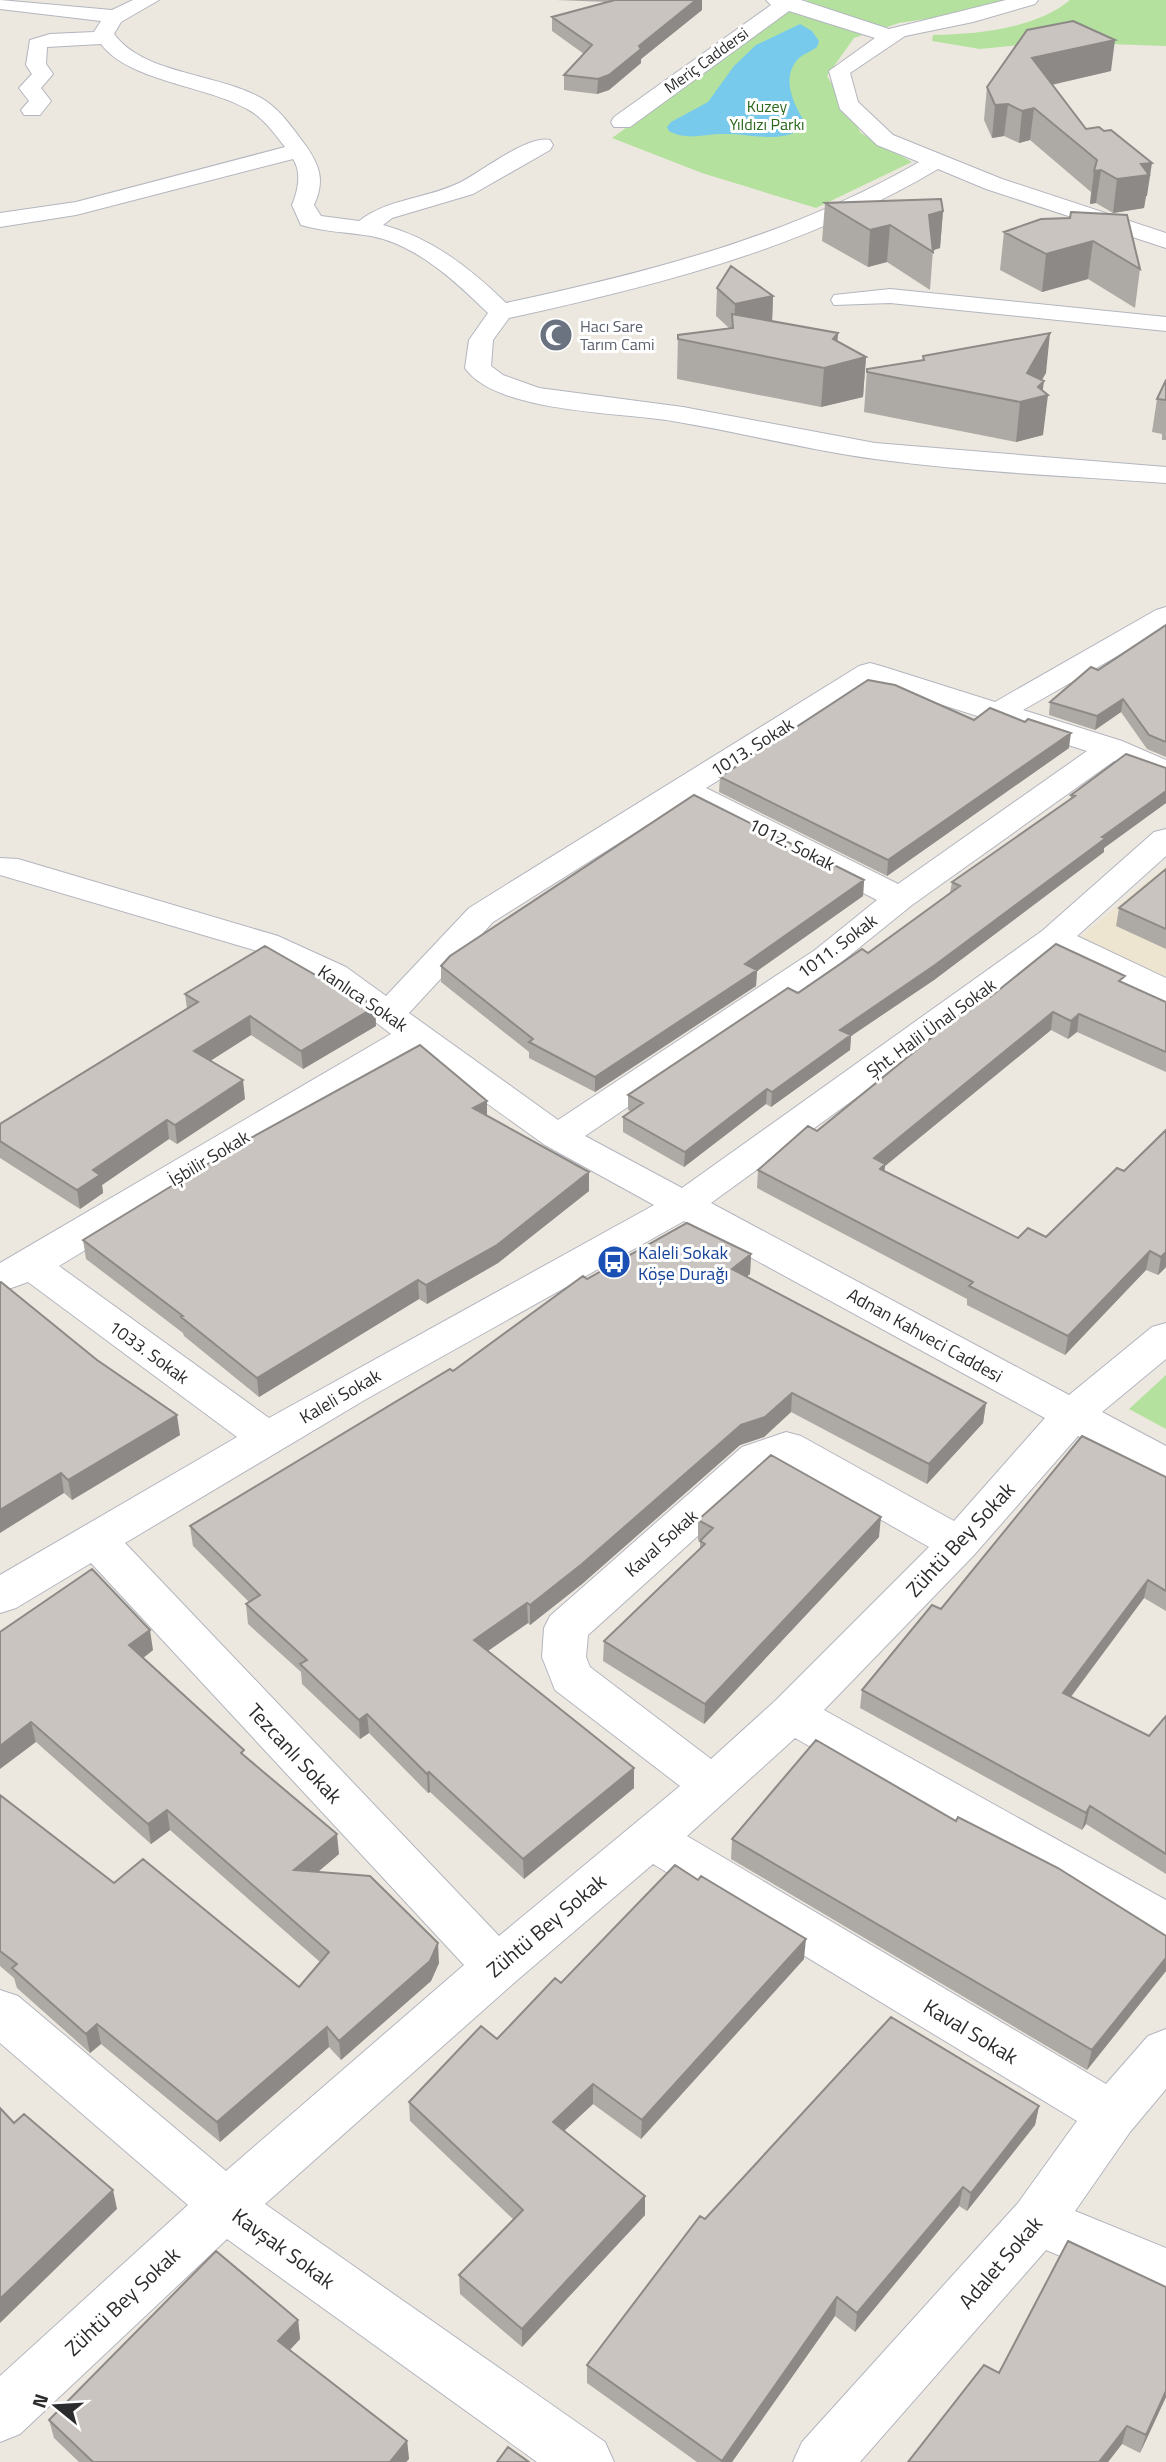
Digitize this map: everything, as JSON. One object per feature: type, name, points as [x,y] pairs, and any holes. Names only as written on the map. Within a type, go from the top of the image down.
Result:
[{"type":"street","points":[[0,3],[111,16],[149,0]]},
{"type":"street","points":[[1028,0],[888,35],[839,71],[848,104],[885,140],[936,161],[1166,241]]},
{"type":"street","points":[[784,1],[888,35]]},
{"type":"street","name":"Meriç Caddersi","points":[[622,122],[784,1]]},
{"type":"street","points":[[102,38],[102,29],[111,16]]},
{"type":"street","points":[[32,110],[40,101],[30,88],[43,74],[36,65],[37,44],[46,40],[102,38],[122,55],[257,105],[309,166],[309,191],[303,205],[309,220],[336,227],[382,231],[431,253],[465,275],[501,312]]},
{"type":"street","points":[[365,228],[384,213],[465,189],[542,145]]},
{"type":"street","points":[[0,220],[73,211],[254,159],[298,151]]},
{"type":"street","points":[[936,161],[908,180],[820,222],[642,282],[501,312],[481,340],[478,368],[491,382],[525,393],[652,409],[874,451],[953,460],[1166,475]]},
{"type":"street","points":[[843,300],[890,296],[1166,324]]},
{"type":"street","points":[[998,713],[1166,616]]},
{"type":"street","name":"1013. Sokak","points":[[403,1023],[481,915],[870,672],[1111,748],[1166,772]]},
{"type":"street","name":"1011. Sokak","points":[[558,1137],[827,957],[900,898],[1111,748]]},
{"type":"street","name":"1012. Sokak","points":[[685,790],[900,898]]},
{"type":"street","name":"Şht. Halil Ünal Sokak","points":[[685,1204],[1054,939],[1166,839]]},
{"type":"street","name":"Kanlıca Sokak","points":[[6,866],[267,943],[334,975],[403,1023],[499,1097],[558,1137],[685,1204]]},
{"type":"street","points":[[1054,939],[1166,991]]},
{"type":"street","name":"İşbilir Sokak","points":[[15,1272],[403,1023]]},
{"type":"street","name":"Adnan Kahveci Caddesi","points":[[685,1204],[1166,1465]]},
{"type":"street","name":"Kaleli Sokak","points":[[0,1596],[267,1438],[685,1204]]},
{"type":"street","name":"1033. Sokak","points":[[15,1272],[267,1438]]},
{"type":"street","name":"Zühtü Bey Sokak","points":[[0,2414],[225,2205],[497,1967],[713,1786],[791,1714],[958,1544],[1072,1415],[1166,1337]]},
{"type":"street","name":"Kaval Sokak","points":[[713,1786],[571,1677],[564,1657],[566,1628],[757,1458],[786,1447],[958,1544]]},
{"type":"street","name":"Tezcanlı Sokak","points":[[94,1538],[497,1967]]},
{"type":"street","points":[[791,1714],[1166,1924]]},
{"type":"street","name":"Kaval Sokak","points":[[650,1838],[1112,2115]]},
{"type":"street","name":"Kavşak Sokak","points":[[0,2012],[225,2205],[585,2462]]},
{"type":"street","name":"Adalet Sokak","points":[[822,2462],[1037,2221],[1112,2115],[1166,2052]]},
{"type":"street","points":[[1037,2221],[1166,2274]]},
{"type":"shaded area","points":[[1166,866],[1166,979],[1079,938]]},
{"type":"green space","name":"Kuzey Yıldızı Parkı","points":[[808,0],[1009,0],[939,17],[899,23],[854,38],[827,76],[861,133],[912,162],[816,208],[702,173],[612,138],[799,3]]},
{"type":"green space","points":[[1070,0],[1166,0],[1166,46],[1049,42],[980,49],[932,41],[933,35],[986,31],[1023,24],[1056,10]]},
{"type":"green space","points":[[1166,1375],[1166,1429],[1129,1409]]},
{"type":"water","points":[[800,24],[812,31],[819,41],[817,47],[798,59],[790,74],[793,98],[804,121],[799,131],[770,137],[733,134],[689,136],[669,131],[667,127],[671,122],[708,102],[734,66],[756,45]]},
{"type":"building","points":[[615,0],[696,0],[639,46],[641,49],[609,75],[598,79],[564,75],[592,45],[552,17]]},
{"type":"building","points":[[1073,21],[1115,40],[1032,58],[1086,129],[1099,127],[1104,131],[1111,130],[1152,163],[1141,164],[1149,175],[1117,179],[1101,170],[1094,171],[1097,160],[1034,108],[1022,111],[1008,104],[995,105],[987,87],[1027,30]]},
{"type":"building","points":[[941,199],[943,211],[929,215],[933,252],[890,225],[870,230],[825,203]]},
{"type":"building","points":[[1071,212],[1127,215],[1140,269],[1093,241],[1046,254],[1004,232],[1041,219],[1070,218]]},
{"type":"building","points":[[731,266],[773,296],[735,304],[717,288]]},
{"type":"building","points":[[732,314],[838,333],[833,339],[866,357],[824,368],[678,339],[678,335],[733,328]]},
{"type":"building","points":[[1050,333],[1027,373],[1044,381],[1038,387],[1048,395],[1020,402],[867,372],[867,369],[924,360],[923,356]]},
{"type":"building","points":[[1166,380],[1166,400],[1157,399]]},
{"type":"building","points":[[1166,625],[1166,742],[1149,735],[1123,699],[1097,716],[1050,702],[1091,667],[1098,670]]},
{"type":"building","points":[[868,680],[895,685],[974,720],[990,708],[1025,722],[1028,719],[1071,733],[888,860],[720,777]]},
{"type":"building","points":[[1126,754],[1166,768],[1166,791],[935,965],[840,1030],[851,1035],[772,1092],[767,1089],[685,1152],[623,1117],[643,1103],[628,1095],[788,988],[798,993],[862,949],[868,953],[960,886],[952,882],[1075,796],[1071,795]]},
{"type":"building","points":[[694,795],[864,880],[745,964],[757,970],[595,1077],[529,1042],[533,1039],[441,966],[450,956]]},
{"type":"building","points":[[1166,869],[1166,929],[1119,908]]},
{"type":"building","points":[[1056,944],[1125,976],[1119,981],[1166,1002],[1166,1052],[1079,1014],[1071,1021],[1053,1012],[874,1158],[885,1164],[880,1169],[1018,1238],[1028,1228],[1046,1237],[1117,1168],[1124,1171],[1166,1130],[1166,1252],[1161,1257],[1150,1251],[1068,1336],[969,1286],[973,1282],[758,1170],[808,1126],[817,1131],[985,994],[990,997]]},
{"type":"building","points":[[265,946],[333,985],[338,981],[375,1007],[301,1051],[250,1016],[194,1051],[243,1080],[175,1125],[167,1120],[93,1170],[100,1175],[77,1190],[0,1141],[0,1124],[198,1002],[185,994]]},
{"type":"building","points":[[420,1045],[487,1101],[473,1108],[589,1172],[497,1245],[426,1285],[418,1280],[257,1378],[181,1317],[183,1316],[83,1240],[247,1140]]},
{"type":"building","points":[[687,1223],[751,1254],[732,1269],[986,1403],[929,1464],[792,1393],[765,1417],[741,1425],[582,1564],[530,1605],[527,1603],[474,1640],[634,1768],[523,1859],[429,1772],[427,1774],[367,1714],[359,1720],[300,1664],[307,1660],[246,1604],[260,1595],[190,1526],[450,1369],[453,1371],[583,1276],[587,1279]]},
{"type":"building","points":[[0,1283],[97,1360],[177,1415],[68,1480],[61,1473],[0,1510]]},
{"type":"building","points":[[1082,1436],[1166,1477],[1166,1591],[1148,1580],[1063,1693],[1149,1736],[1166,1716],[1166,1854],[1090,1806],[1086,1813],[862,1690],[932,1605],[941,1609]]},
{"type":"building","points":[[771,1455],[881,1517],[705,1704],[604,1641],[705,1544],[700,1541],[713,1528],[698,1520]]},
{"type":"building","points":[[92,1569],[150,1630],[129,1645],[244,1750],[241,1753],[337,1834],[294,1870],[370,1876],[438,1943],[430,1961],[339,2041],[327,2027],[217,2122],[97,2024],[86,2034],[12,1968],[17,1964],[0,1951],[0,1795],[114,1883],[143,1859],[299,1987],[329,1952],[167,1810],[148,1824],[31,1722],[0,1746],[0,1632]]},
{"type":"building","points":[[816,1740],[956,1821],[958,1817],[1058,1868],[1166,1936],[1166,1958],[1092,2050],[732,1839]]},
{"type":"building","points":[[675,1865],[698,1880],[701,1876],[806,1939],[642,2120],[593,2084],[553,2122],[645,2196],[522,2329],[459,2275],[523,2210],[409,2102],[481,2026],[497,2039],[555,1978],[561,1983]]},
{"type":"building","points":[[891,2017],[1039,2106],[971,2193],[963,2187],[857,2313],[837,2297],[722,2461],[587,2365],[700,2216],[705,2219]]},
{"type":"building","points":[[0,2108],[14,2123],[24,2114],[113,2190],[0,2299]]},
{"type":"building","points":[[1068,2241],[1166,2287],[1166,2391],[1146,2435],[1127,2426],[1099,2462],[908,2462],[984,2365],[999,2373]]},
{"type":"building","points":[[216,2251],[298,2320],[278,2341],[407,2441],[390,2462],[93,2462],[49,2420]]},
{"type":"building","points":[[508,2447],[529,2462],[497,2462]]},
{"type":"place","name":"Hacı Sare Tarım Cami","points":[[556,335]]},
{"type":"place","name":"Kaleli Sokak Köşe Durağı","points":[[614,1262]]}]
